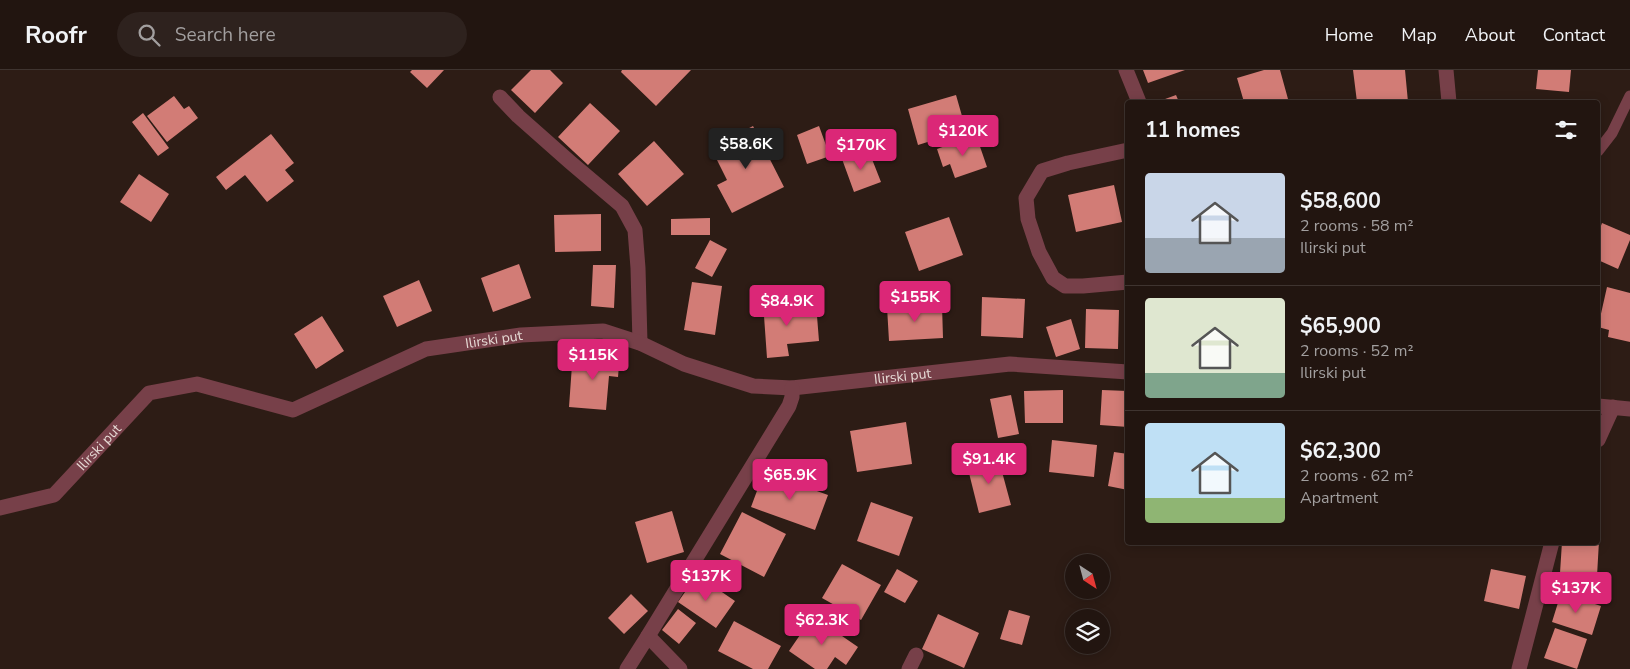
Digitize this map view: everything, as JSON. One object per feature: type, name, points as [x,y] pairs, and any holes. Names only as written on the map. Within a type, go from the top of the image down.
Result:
[{"type":"street","points":[[1126,70],[1138,100]]},
{"type":"street","points":[[1446,70],[1449,100]]},
{"type":"street","points":[[500,97],[518,116],[622,206],[635,230],[640,343]]},
{"type":"street","points":[[1125,151],[1068,163],[1042,172],[1026,198],[1028,219],[1039,252],[1053,278],[1065,286],[1125,282]]},
{"type":"street","name":"Ilirski put","points":[[0,508],[54,495],[149,393],[197,384],[293,410],[426,349],[520,335],[603,331],[640,343],[684,364],[753,386],[792,388],[1010,364],[1125,372]]},
{"type":"street","points":[[626,669],[789,406],[792,388]]},
{"type":"street","points":[[1600,406],[1630,409]]},
{"type":"street","points":[[1600,436],[1613,407]]},
{"type":"street","points":[[1520,669],[1551,545]]},
{"type":"street","points":[[648,636],[680,669]]},
{"type":"street","points":[[910,669],[916,655]]},
{"type":"lane","points":[[1600,148],[1612,133],[1630,96]]},
{"type":"building","points":[[412,70],[444,70],[427,88],[410,72]]},
{"type":"building","points":[[531,70],[550,70],[563,83],[535,113],[511,90]]},
{"type":"building","points":[[622,70],[691,70],[656,106],[621,72]]},
{"type":"building","points":[[1143,70],[1185,70],[1148,83]]},
{"type":"building","points":[[1264,70],[1280,70],[1288,99],[1243,100],[1237,78]]},
{"type":"building","points":[[1353,70],[1405,70],[1408,100],[1357,100]]},
{"type":"building","points":[[1538,70],[1571,70],[1569,92],[1536,89]]},
{"type":"building","points":[[956,95],[966,130],[918,145],[908,109]]},
{"type":"building","points":[[1176,95],[1178,100],[1162,100]]},
{"type":"building","points":[[174,96],[184,109],[189,106],[198,118],[167,142],[147,116]]},
{"type":"building","points":[[590,103],[620,131],[588,165],[558,137]]},
{"type":"building","points":[[143,113],[169,148],[158,156],[132,122]]},
{"type":"building","points":[[753,126],[784,187],[732,213],[717,185],[727,180],[711,148]]},
{"type":"building","points":[[819,126],[830,156],[807,164],[797,135]]},
{"type":"building","points":[[271,134],[294,163],[285,170],[294,181],[267,202],[245,175],[226,190],[216,177]]},
{"type":"building","points":[[976,135],[987,167],[955,178],[950,164],[943,167],[937,149]]},
{"type":"building","points":[[654,141],[684,174],[647,206],[618,174]]},
{"type":"building","points":[[868,149],[881,182],[854,192],[842,159]]},
{"type":"building","points":[[139,174],[169,194],[151,222],[120,202]]},
{"type":"building","points":[[1114,185],[1122,222],[1076,232],[1068,195]]},
{"type":"building","points":[[601,214],[601,251],[555,252],[554,215]]},
{"type":"building","points":[[949,217],[963,255],[919,271],[905,232]]},
{"type":"building","points":[[710,218],[710,235],[671,235],[671,219]]},
{"type":"building","points":[[1602,223],[1630,235],[1630,240],[1618,269],[1600,261],[1600,228]]},
{"type":"building","points":[[710,240],[727,249],[712,277],[695,268]]},
{"type":"building","points":[[519,264],[531,298],[493,312],[481,278]]},
{"type":"building","points":[[593,265],[616,265],[614,308],[591,306]]},
{"type":"building","points":[[419,280],[432,311],[397,327],[383,296]]},
{"type":"building","points":[[692,282],[722,286],[715,335],[684,330]]},
{"type":"building","points":[[1607,287],[1630,293],[1630,342],[1608,337],[1609,330],[1600,328],[1600,318]]},
{"type":"building","points":[[982,297],[1025,299],[1023,338],[981,336]]},
{"type":"building","points":[[800,298],[802,317],[817,316],[819,341],[787,344],[789,356],[767,358],[763,302]]},
{"type":"building","points":[[942,305],[943,338],[889,341],[887,307]]},
{"type":"building","points":[[1086,309],[1119,310],[1118,349],[1085,348]]},
{"type":"building","points":[[322,316],[344,351],[316,369],[294,334]]},
{"type":"building","points":[[1071,319],[1080,349],[1056,357],[1046,327]]},
{"type":"building","points":[[590,351],[620,353],[618,377],[609,376],[606,410],[569,407],[572,365],[589,366]]},
{"type":"building","points":[[1063,390],[1063,423],[1025,423],[1024,391]]},
{"type":"building","points":[[1102,390],[1125,391],[1125,427],[1100,425]]},
{"type":"building","points":[[1011,395],[1019,434],[998,438],[990,399]]},
{"type":"building","points":[[906,422],[912,464],[857,472],[850,431]]},
{"type":"building","points":[[1052,440],[1097,445],[1094,477],[1049,472]]},
{"type":"building","points":[[1114,452],[1125,454],[1125,489],[1108,486]]},
{"type":"building","points":[[998,457],[1011,505],[979,513],[967,465]]},
{"type":"building","points":[[764,472],[828,495],[815,530],[751,507]]},
{"type":"building","points":[[871,502],[913,517],[899,556],[857,541]]},
{"type":"building","points":[[672,511],[684,552],[647,563],[635,522]]},
{"type":"building","points":[[742,512],[786,534],[764,577],[720,554]]},
{"type":"building","points":[[1562,545],[1599,545],[1597,576],[1560,573]]},
{"type":"building","points":[[842,564],[881,585],[861,620],[822,598]]},
{"type":"building","points":[[897,569],[918,581],[905,603],[884,592]]},
{"type":"building","points":[[1491,569],[1526,576],[1519,609],[1484,601]]},
{"type":"building","points":[[697,575],[735,601],[716,628],[678,602]]},
{"type":"building","points":[[1561,593],[1601,606],[1592,635],[1552,622]]},
{"type":"building","points":[[631,594],[648,611],[624,634],[608,618]]},
{"type":"building","points":[[678,609],[696,623],[679,644],[662,630]]},
{"type":"building","points":[[1009,610],[1030,616],[1022,645],[1000,639]]},
{"type":"building","points":[[938,614],[979,633],[964,668],[922,649]]},
{"type":"building","points":[[813,616],[858,647],[846,665],[835,657],[827,669],[815,669],[789,651]]},
{"type":"building","points":[[734,621],[781,646],[768,669],[753,669],[718,651]]},
{"type":"building","points":[[1555,628],[1587,639],[1577,669],[1544,658]]}]
